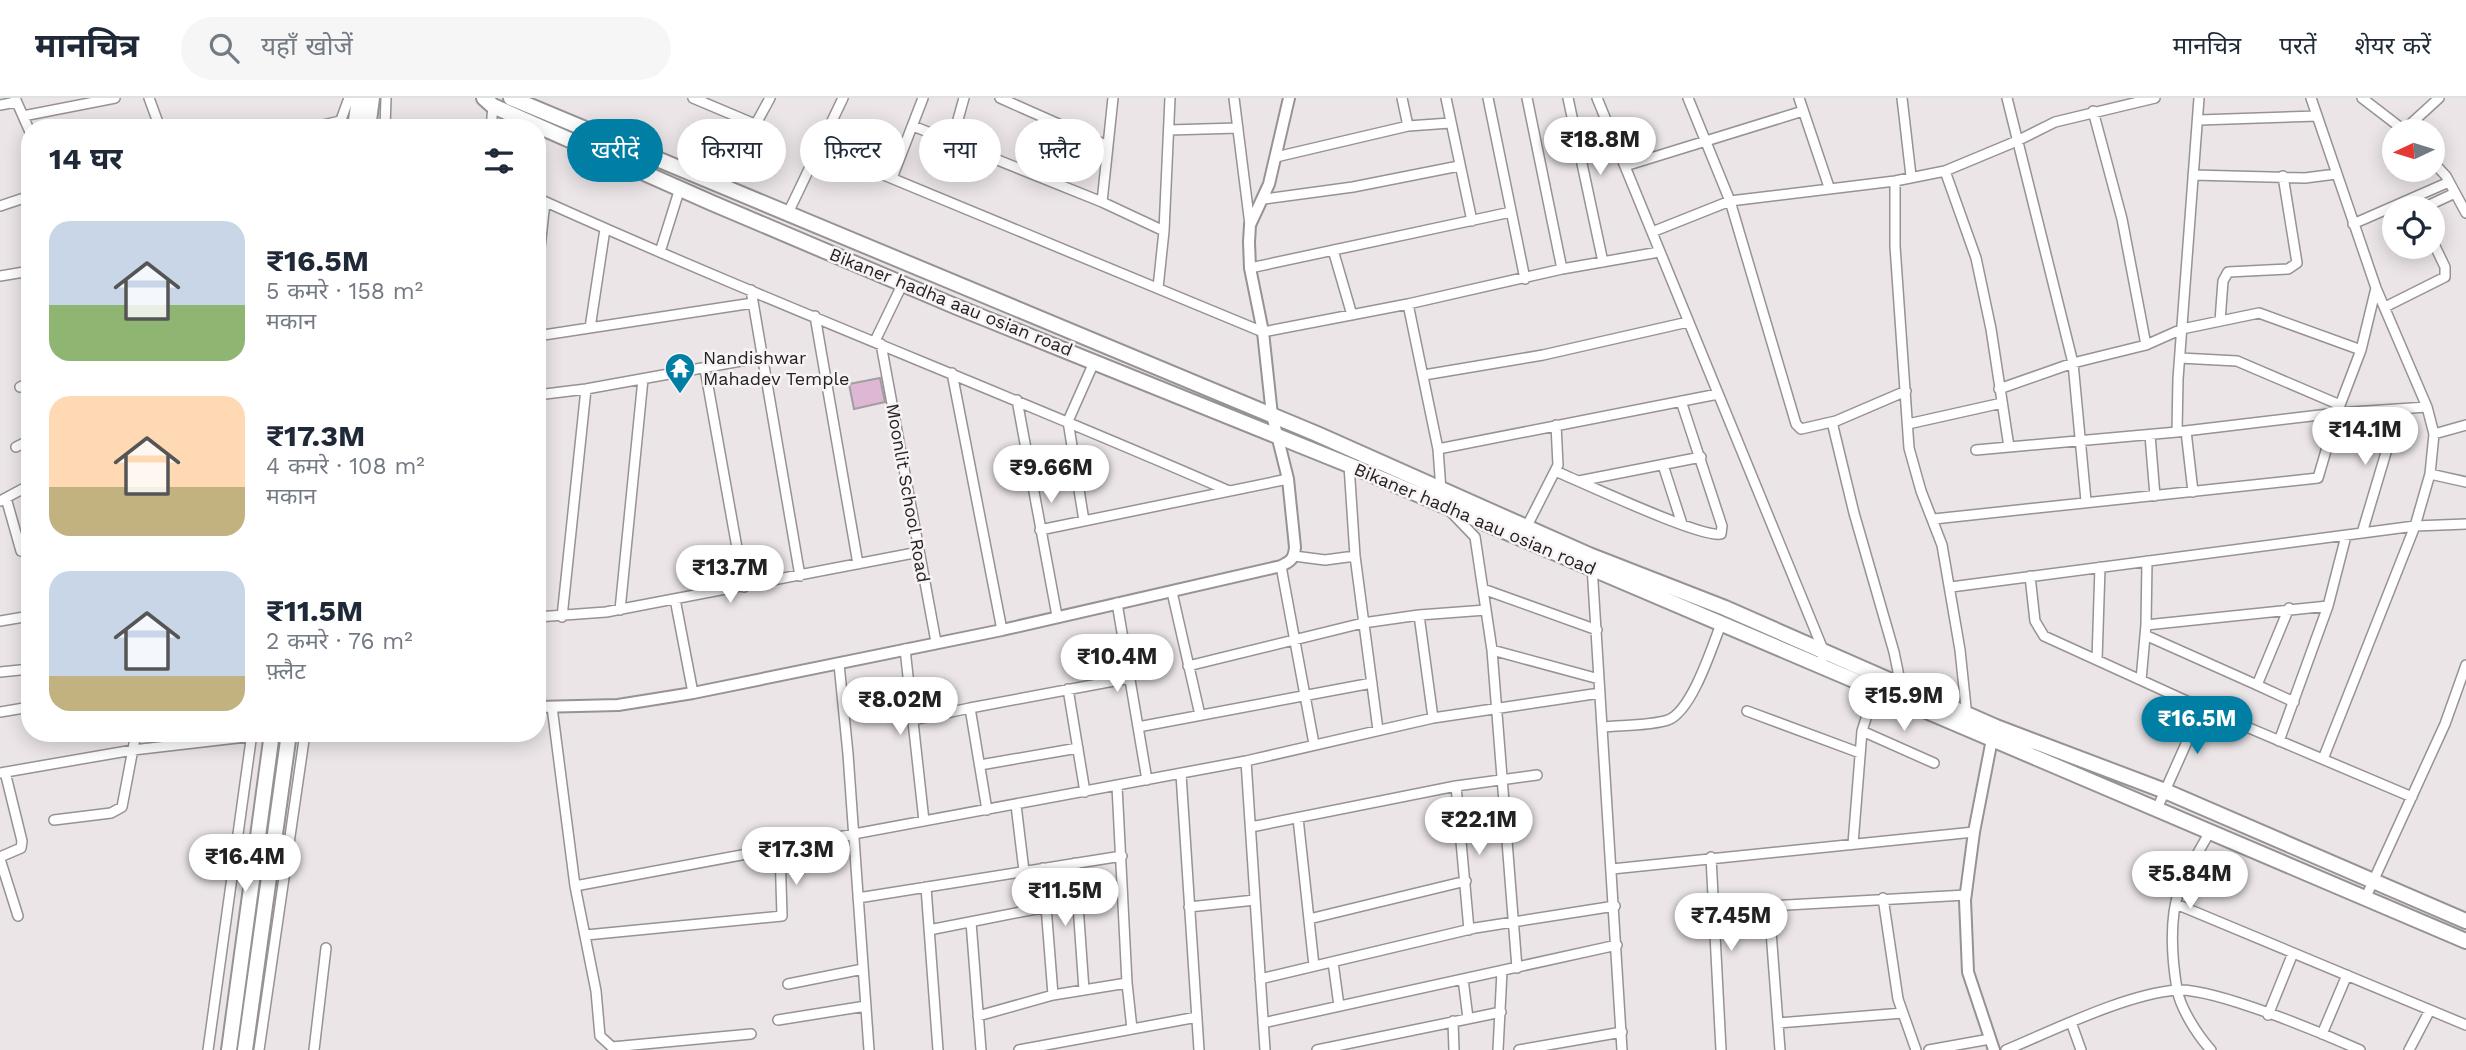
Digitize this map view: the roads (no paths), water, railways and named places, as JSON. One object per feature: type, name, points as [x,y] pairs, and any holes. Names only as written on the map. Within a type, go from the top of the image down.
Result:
[{"type":"main road","points":[[356,119],[359,98]]},
{"type":"main road","points":[[370,119],[372,98]]},
{"type":"main road","name":"Bikaner hadha aau osian road","points":[[511,98],[1272,415],[1526,528],[1592,563],[1721,624],[1875,691],[1966,722]]},
{"type":"main road","name":"Bikaner hadha aau osian road","points":[[489,102],[527,119]]},
{"type":"main road","name":"Bikaner hadha aau osian road","points":[[546,128],[957,307],[1095,360],[1444,505],[1592,563],[1725,608],[1901,687],[2077,777],[2466,942]]},
{"type":"main road","name":"Bikaner hadha aau osian road","points":[[1993,734],[2083,760],[2165,791],[2466,921]]},
{"type":"main road","points":[[229,1050],[271,742]]},
{"type":"main road","points":[[246,1050],[268,936],[288,742]]},
{"type":"main road","points":[[2077,777],[2083,760]]},
{"type":"street","points":[[23,116],[114,98]]},
{"type":"street","points":[[149,98],[157,119]]},
{"type":"street","points":[[341,119],[349,98]]},
{"type":"street","points":[[385,119],[386,98]]},
{"type":"street","points":[[693,98],[743,119]]},
{"type":"street","points":[[760,119],[770,98]]},
{"type":"street","points":[[834,119],[843,98]]},
{"type":"street","points":[[905,146],[923,98]]},
{"type":"street","points":[[958,119],[964,98]]},
{"type":"street","points":[[1000,98],[1106,145]]},
{"type":"street","points":[[1102,202],[1113,98]]},
{"type":"street","points":[[1158,288],[1164,231],[1170,98]]},
{"type":"street","points":[[1234,98],[1250,225],[1250,268],[1263,332],[1272,415],[1288,479],[1294,556]]},
{"type":"street","points":[[1250,225],[1264,199],[1289,98]]},
{"type":"street","points":[[1402,98],[1408,127]]},
{"type":"street","points":[[1446,98],[1472,222]]},
{"type":"street","points":[[1488,98],[1525,279]]},
{"type":"street","points":[[1527,98],[1562,269]]},
{"type":"street","points":[[1568,98],[1603,262]]},
{"type":"street","points":[[1597,98],[1824,652],[1820,667]]},
{"type":"street","points":[[1688,98],[1730,201],[1796,424],[1801,429],[1832,422],[1906,391]]},
{"type":"street","points":[[1799,98],[1829,187]]},
{"type":"street","points":[[1902,98],[1911,176]]},
{"type":"street","points":[[2007,98],[2073,363],[2086,501]]},
{"type":"street","points":[[1652,232],[1730,201],[1895,181],[1945,171],[2055,122],[2155,98]]},
{"type":"street","points":[[2193,492],[2181,432],[2179,358],[2199,98]]},
{"type":"street","points":[[2311,98],[2376,288],[2427,407],[2434,434],[2430,474],[2415,526],[2323,759]]},
{"type":"street","points":[[2362,98],[2389,119]]},
{"type":"street","points":[[2417,119],[2439,98]]},
{"type":"street","points":[[0,105],[16,100],[24,119]]},
{"type":"street","points":[[1625,166],[1803,111]]},
{"type":"street","points":[[2094,111],[2122,219],[2146,345]]},
{"type":"street","points":[[2199,120],[2317,116]]},
{"type":"street","points":[[1276,157],[1408,127],[1450,123]]},
{"type":"street","points":[[913,126],[919,128]]},
{"type":"street","points":[[1169,130],[1238,128]]},
{"type":"street","points":[[1001,161],[1102,202],[1164,231]]},
{"type":"street","points":[[1264,199],[1353,187],[1459,166]]},
{"type":"street","points":[[1945,171],[1976,258],[1991,329],[2009,447]]},
{"type":"street","points":[[2193,175],[2305,178],[2336,174]]},
{"type":"street","points":[[2220,321],[2224,281],[2228,272],[2288,269],[2297,263],[2283,176]]},
{"type":"street","points":[[2445,177],[2466,213]]},
{"type":"street","points":[[1895,181],[1895,246],[1909,449],[1921,491],[1934,519],[1951,587],[1966,722]]},
{"type":"street","points":[[722,186],[724,182]]},
{"type":"street","points":[[788,213],[804,182]]},
{"type":"street","points":[[902,182],[1263,332],[1408,304],[1562,269],[1659,252]]},
{"type":"street","points":[[2353,224],[2449,182]]},
{"type":"street","points":[[660,252],[680,188]]},
{"type":"street","points":[[2445,198],[2455,193]]},
{"type":"street","points":[[0,206],[21,199]]},
{"type":"street","points":[[546,202],[1229,491]]},
{"type":"street","points":[[1250,268],[1511,212]]},
{"type":"street","points":[[590,328],[605,229]]},
{"type":"street","points":[[1333,250],[1352,315]]},
{"type":"street","points":[[2385,307],[2445,277],[2441,259]]},
{"type":"street","points":[[0,276],[21,272]]},
{"type":"street","points":[[878,343],[903,283]]},
{"type":"street","points":[[1934,519],[2318,478],[2361,350],[2376,288]]},
{"type":"street","points":[[751,290],[800,576]]},
{"type":"street","points":[[546,335],[753,303]]},
{"type":"street","points":[[1408,304],[1438,449],[1441,490]]},
{"type":"street","points":[[1999,389],[2073,363],[2146,345],[2182,329],[2259,313],[2361,350]]},
{"type":"street","points":[[815,316],[858,564]]},
{"type":"street","points":[[1424,375],[1543,355],[1688,322]]},
{"type":"street","name":"Moonlit School Road","points":[[878,343],[936,642]]},
{"type":"street","points":[[546,394],[705,369],[762,357]]},
{"type":"street","points":[[2179,358],[2237,361],[2339,409]]},
{"type":"street","points":[[1084,521],[1068,421],[1095,360]]},
{"type":"street","points":[[705,369],[744,587]]},
{"type":"street","points":[[951,373],[1002,630]]},
{"type":"street","points":[[620,610],[643,379]]},
{"type":"street","points":[[562,617],[586,389]]},
{"type":"street","points":[[1438,449],[1717,394]]},
{"type":"street","points":[[1017,400],[1057,616]]},
{"type":"street","points":[[1555,471],[1682,524],[1714,535],[1721,534],[1723,531],[1701,457],[1681,401]]},
{"type":"street","points":[[1908,424],[2002,403]]},
{"type":"street","points":[[1976,450],[2181,432],[2339,409],[2427,407]]},
{"type":"street","points":[[2362,533],[2399,409]]},
{"type":"street","points":[[1832,422],[1901,687]]},
{"type":"street","points":[[1526,528],[1558,465],[1556,425]]},
{"type":"street","points":[[2434,434],[2466,425]]},
{"type":"street","points":[[2150,435],[2155,496]]},
{"type":"street","points":[[16,447],[21,444]]},
{"type":"street","points":[[1578,481],[1701,457]]},
{"type":"street","points":[[1663,464],[1682,524]]},
{"type":"street","points":[[1349,465],[1355,556],[1378,730]]},
{"type":"street","points":[[2430,474],[2466,482]]},
{"type":"street","points":[[1040,530],[1288,479]]},
{"type":"street","points":[[20,551],[3,499],[21,490]]},
{"type":"street","points":[[1444,505],[1475,537],[1492,650],[1517,968]]},
{"type":"street","points":[[1951,587],[2415,526],[2466,524]]},
{"type":"street","points":[[2279,741],[2328,606],[2346,536]]},
{"type":"street","points":[[546,617],[620,610],[919,552]]},
{"type":"street","points":[[546,707],[618,705],[693,693],[1002,630],[1172,592],[1281,566],[1294,556],[1325,560],[1355,556]]},
{"type":"street","points":[[2141,680],[2146,630],[2147,561]]},
{"type":"street","points":[[1592,563],[1622,1050]]},
{"type":"street","points":[[1281,566],[1314,744]]},
{"type":"street","points":[[2097,660],[2100,567]]},
{"type":"street","points":[[2030,576],[2038,630],[2043,636],[2202,708],[2412,797]]},
{"type":"street","points":[[1483,589],[1597,630]]},
{"type":"street","points":[[1172,592],[1200,715]]},
{"type":"street","points":[[675,599],[693,693]]},
{"type":"street","points":[[1117,603],[1147,780]]},
{"type":"street","points":[[2146,630],[2289,608],[2328,606]]},
{"type":"street","points":[[2258,685],[2289,608]]},
{"type":"street","points":[[1188,666],[1363,623],[1486,610]]},
{"type":"street","points":[[1419,615],[1433,718]]},
{"type":"street","points":[[0,621],[21,618]]},
{"type":"street","points":[[1602,727],[1668,720],[1678,714],[1692,692],[1721,624]]},
{"type":"street","points":[[2146,630],[2294,702]]},
{"type":"street","points":[[905,649],[924,821]]},
{"type":"street","points":[[1492,650],[1599,679]]},
{"type":"street","points":[[839,664],[869,1050]]},
{"type":"street","points":[[2365,899],[2445,724],[2466,665]]},
{"type":"street","points":[[0,672],[21,670]]},
{"type":"street","points":[[913,720],[1130,678]]},
{"type":"street","points":[[1138,727],[1371,683]]},
{"type":"street","points":[[1068,689],[1085,792]]},
{"type":"street","points":[[1853,844],[1862,731],[1875,691]]},
{"type":"street","points":[[575,886],[1181,774],[1433,718],[1600,693]]},
{"type":"street","points":[[552,707],[575,886],[596,991],[600,1036],[612,1047],[751,1034]]},
{"type":"street","points":[[0,712],[21,708]]},
{"type":"street","points":[[970,708],[986,810]]},
{"type":"street","points":[[2156,811],[2202,708]]},
{"type":"street","points":[[1747,711],[1860,753]]},
{"type":"street","points":[[1862,731],[1934,763]]},
{"type":"street","points":[[1929,1050],[1992,1045],[1968,972],[1966,895],[1974,832],[1993,734]]},
{"type":"street","points":[[54,820],[111,813],[122,807],[134,742]]},
{"type":"street","points":[[18,916],[0,858],[21,848],[22,841],[3,773],[133,750],[196,742]]},
{"type":"street","points":[[208,1050],[251,742]]},
{"type":"street","points":[[259,1050],[268,936],[303,742]]},
{"type":"street","points":[[981,765],[1078,748]]},
{"type":"street","points":[[1246,761],[1265,1050]]},
{"type":"street","points":[[1181,774],[1199,1050]]},
{"type":"street","points":[[1251,827],[1457,786],[1537,775]]},
{"type":"street","points":[[1117,786],[1127,983],[1132,1029]]},
{"type":"street","points":[[1457,786],[1469,930]]},
{"type":"street","points":[[1016,805],[1024,871]]},
{"type":"street","points":[[1298,818],[1314,966]]},
{"type":"street","points":[[1612,869],[1974,832]]},
{"type":"street","points":[[2209,833],[2179,890],[2175,904],[2177,990],[2211,1050]]},
{"type":"street","points":[[586,935],[782,916],[780,849]]},
{"type":"street","points":[[858,898],[1122,856]]},
{"type":"street","points":[[1711,858],[1721,1050]]},
{"type":"street","points":[[1075,863],[1084,990]]},
{"type":"street","points":[[1043,868],[1053,995]]},
{"type":"street","points":[[1309,919],[1466,881]]},
{"type":"street","points":[[926,887],[938,1050]]},
{"type":"street","points":[[1713,909],[1966,895]]},
{"type":"street","points":[[1883,898],[1898,999],[1916,1050]]},
{"type":"street","points":[[1189,907],[1255,900]]},
{"type":"street","points":[[2175,904],[2466,1025]]},
{"type":"street","points":[[1769,905],[1780,1050]]},
{"type":"street","points":[[1261,979],[1469,930],[1615,906]]},
{"type":"street","points":[[929,930],[1046,907]]},
{"type":"street","points":[[971,922],[981,1050]]},
{"type":"street","points":[[1263,1023],[1617,945]]},
{"type":"street","points":[[314,1050],[326,948]]},
{"type":"street","points":[[2268,1015],[2293,953]]},
{"type":"street","points":[[1332,962],[1339,1006]]},
{"type":"street","points":[[788,984],[863,969]]},
{"type":"street","points":[[1498,1050],[1502,971]]},
{"type":"street","points":[[2322,1034],[2347,975]]},
{"type":"street","points":[[1463,979],[1468,1018]]},
{"type":"street","points":[[978,1016],[1053,995],[1127,983]]},
{"type":"street","points":[[2006,1050],[2117,1005],[2177,990],[2214,996],[2322,1034],[2345,1047],[2360,1050]]},
{"type":"street","points":[[778,1020],[866,1006]]},
{"type":"street","points":[[2409,1050],[2430,1010]]},
{"type":"street","points":[[1317,1050],[1353,1046],[1501,1012]]},
{"type":"street","points":[[1778,1023],[1903,1013]]},
{"type":"street","points":[[1019,1050],[1197,1017]]},
{"type":"street","points":[[1453,1021],[1454,1050]]},
{"type":"street","points":[[2071,1022],[2081,1050]]},
{"type":"street","points":[[1519,1050],[1622,1032]]},
{"type":"place","name":"Nandishwar Mahadev Temple","points":[[680,395]]}]
